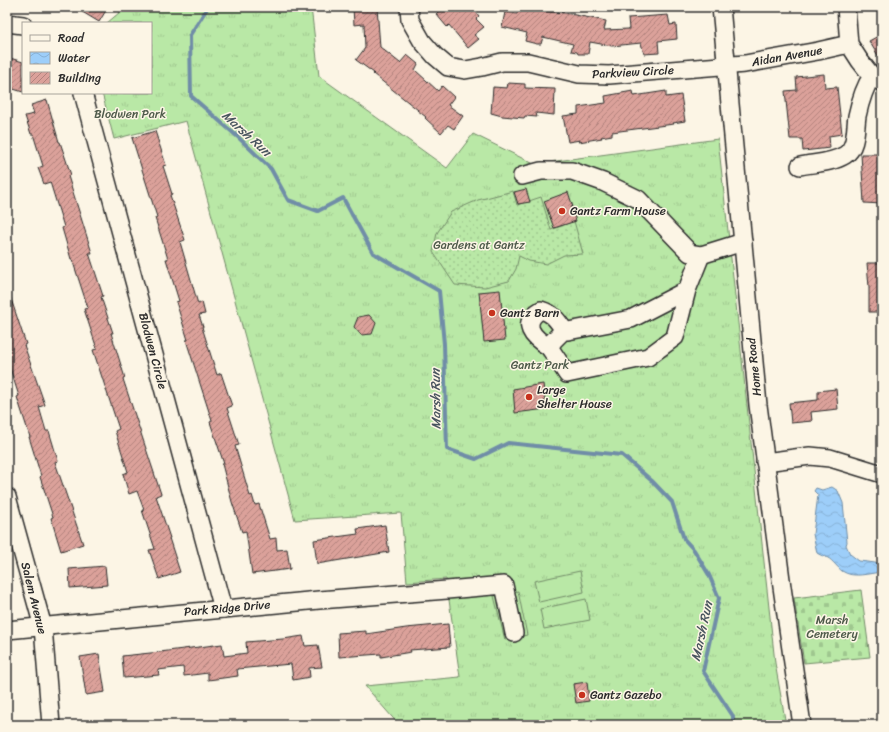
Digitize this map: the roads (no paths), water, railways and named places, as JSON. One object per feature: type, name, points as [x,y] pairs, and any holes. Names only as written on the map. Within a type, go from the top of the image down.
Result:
[{"type":"street","name":"Parkview Circle","points":[[409,7],[410,20],[422,41],[434,56],[448,66],[465,70],[482,68],[502,62],[528,62],[579,74],[609,75],[726,66]]},
{"type":"street","name":"Home Road","points":[[721,7],[757,397],[802,725]]},
{"type":"street","points":[[800,166],[833,160],[844,156],[850,151],[861,100],[866,86],[877,79],[860,61],[849,44],[846,7]]},
{"type":"street","points":[[7,23],[22,25]]},
{"type":"street","name":"Aidan Avenue","points":[[726,66],[818,51],[849,44]]},
{"type":"street","name":"Blodwen Circle","points":[[83,94],[224,609]]},
{"type":"street","points":[[522,176],[541,171],[572,172],[603,182],[638,199],[690,253],[701,255],[743,242]]},
{"type":"street","points":[[687,290],[631,319],[568,331],[564,330],[556,318],[550,313],[541,310],[533,314],[530,321],[530,330],[535,338],[549,347],[567,374],[648,357],[676,337],[687,290],[701,255]]},
{"type":"street","points":[[549,347],[564,330]]},
{"type":"street","points":[[765,462],[810,456],[830,458],[882,474]]},
{"type":"street","name":"Salem Avenue","points":[[7,497],[43,626],[52,725]]},
{"type":"street","name":"Park Ridge Drive","points":[[7,630],[320,600],[504,585],[514,633]]},
{"type":"water","points":[[832,487],[838,491],[843,503],[847,542],[846,545],[850,554],[859,561],[882,564],[882,572],[851,575],[842,571],[827,557],[817,553],[813,534],[818,495],[814,491],[816,488],[822,490]]},
{"type":"waterway","name":"Marsh Run","points":[[208,7],[190,35],[191,96],[239,138],[271,169],[288,200],[318,211],[343,198],[373,253],[439,291],[444,344],[447,449],[476,459],[508,443],[622,455],[652,481],[672,502],[684,539],[694,550],[709,575],[719,598],[703,671],[733,716],[733,725]]},
{"type":"place","name":"Gantz Farm House","points":[[562,211]]},
{"type":"place","name":"Gantz Barn","points":[[492,313]]},
{"type":"place","name":"Large Shelter House","points":[[529,397]]},
{"type":"place","name":"Gantz Gazebo","points":[[582,695]]},
{"type":"park label","name":"Blodwen Park","points":[[130,114]]},
{"type":"park label","name":"Gardens at Gantz","points":[[479,245]]},
{"type":"park label","name":"Gantz Park","points":[[540,365]]},
{"type":"park label","name":"Marsh Cemetery","points":[[832,627]]}]
